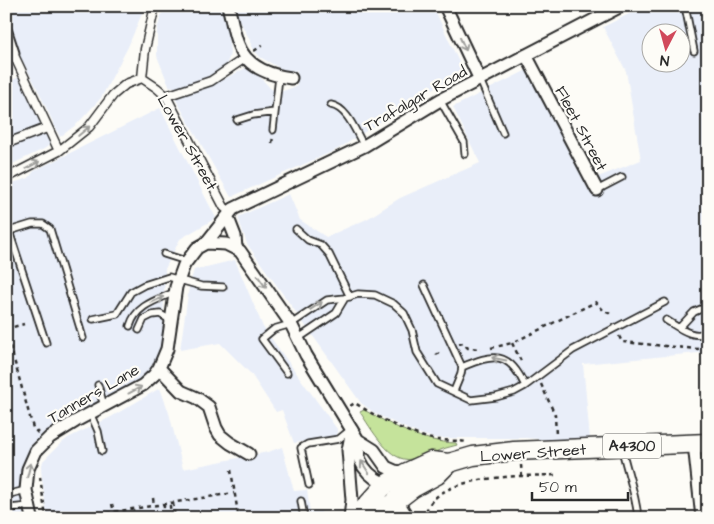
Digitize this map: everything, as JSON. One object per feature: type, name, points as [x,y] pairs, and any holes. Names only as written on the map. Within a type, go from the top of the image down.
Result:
[{"type":"main road","name":"Lower Street","points":[[386,484],[405,472],[430,461],[449,463],[493,452],[701,444]]},
{"type":"main road","name":"Lower Street","points":[[396,501],[413,488],[436,475],[449,463]]},
{"type":"main road","name":"A4300","points":[[355,518],[386,484]]},
{"type":"main road","name":"A4300","points":[[374,518],[396,501]]},
{"type":"street","points":[[228,6],[238,44],[245,58],[267,73],[291,78]]},
{"type":"street","points":[[445,6],[480,80]]},
{"type":"street","name":"Trafalgar Road","points":[[206,243],[218,227],[239,206],[364,146],[440,100],[620,6]]},
{"type":"street","points":[[6,178],[59,151],[89,127],[113,95],[126,84],[142,78],[153,7]]},
{"type":"street","points":[[6,32],[13,53],[59,151]]},
{"type":"street","name":"Fleet Street","points":[[526,55],[597,190]]},
{"type":"street","points":[[166,96],[211,81],[245,58]]},
{"type":"street","name":"Lower Street","points":[[142,78],[166,96],[229,215]]},
{"type":"street","points":[[10,142],[47,128]]},
{"type":"street","points":[[229,215],[235,236],[236,248]]},
{"type":"street","points":[[206,243],[218,242],[236,248],[245,258],[291,324],[306,355],[354,433],[374,450],[386,467],[395,471],[405,472]]},
{"type":"street","name":"Tanners Lane","points":[[33,513],[26,490],[28,469],[36,451],[46,441],[76,421],[143,385],[159,368],[167,349],[178,280],[186,261],[197,248],[206,243]]},
{"type":"street","points":[[159,368],[181,391],[197,398],[209,407],[220,435],[249,454]]},
{"type":"street","points":[[354,433],[360,458],[366,469],[377,480],[397,488],[413,488]]},
{"type":"street","points":[[350,518],[352,500],[348,455],[354,433]]},
{"type":"street","points":[[701,444],[702,518]]},
{"type":"street","points":[[386,467],[386,484],[408,518]]},
{"type":"lane","points":[[685,6],[694,51]]},
{"type":"lane","points":[[273,130],[278,76]]},
{"type":"lane","points":[[480,80],[502,133]]},
{"type":"lane","points":[[440,100],[464,142],[465,154]]},
{"type":"lane","points":[[331,105],[338,106],[345,113],[364,146]]},
{"type":"lane","points":[[237,120],[253,114],[275,112]]},
{"type":"lane","points":[[6,131],[10,142]]},
{"type":"lane","name":"Fleet Street","points":[[597,190],[622,177]]},
{"type":"lane","points":[[46,343],[8,232],[32,224],[43,224],[50,229],[83,338]]},
{"type":"lane","points":[[296,229],[308,240],[321,245],[329,254],[348,297]]},
{"type":"lane","points":[[164,254],[186,261]]},
{"type":"lane","points":[[93,319],[117,314],[131,292],[144,285],[169,277],[201,286],[223,287]]},
{"type":"lane","points":[[424,285],[462,367],[454,391]]},
{"type":"lane","points":[[130,326],[132,317],[139,309],[175,292]]},
{"type":"lane","points":[[287,373],[262,339],[274,329],[291,324],[327,300],[367,294],[386,298],[404,313],[409,323],[414,345],[422,361],[438,384],[471,400],[496,397],[514,392],[573,350],[665,302]]},
{"type":"lane","points":[[299,338],[336,313],[348,297]]},
{"type":"lane","points":[[679,328],[694,312],[708,306]]},
{"type":"lane","points":[[139,330],[144,319],[152,315],[160,314],[167,318],[170,324]]},
{"type":"lane","points":[[666,320],[679,328],[697,335],[708,331]]},
{"type":"lane","points":[[462,367],[486,358],[505,360],[511,363],[521,376],[525,386]]},
{"type":"lane","points":[[98,385],[104,406]]},
{"type":"lane","points":[[90,414],[98,431],[102,451]]},
{"type":"lane","points":[[309,485],[301,448],[308,444],[339,439],[354,433]]},
{"type":"lane","points":[[621,446],[626,469],[635,493],[638,518]]},
{"type":"lane","points":[[6,495],[26,490]]},
{"type":"lane","points":[[300,501],[304,518]]},
{"type":"lane","points":[[6,511],[10,508],[33,513]]},
{"type":"path","points":[[460,344],[463,343],[468,348],[484,349],[512,343],[596,302],[604,311],[609,313]]},
{"type":"path","points":[[608,317],[610,309]]},
{"type":"path","points":[[24,324],[6,330],[33,428],[46,441]]},
{"type":"path","points":[[617,333],[622,342],[697,349],[708,348]]},
{"type":"path","points":[[512,343],[525,368]]},
{"type":"path","points":[[436,355],[442,352]]},
{"type":"path","points":[[541,383],[555,415],[556,442]]},
{"type":"path","points":[[352,404],[355,403],[365,410],[410,432],[432,439],[474,443]]},
{"type":"path","points":[[521,465],[522,476]]},
{"type":"path","points":[[39,470],[45,511],[50,518]]},
{"type":"path","points":[[231,470],[239,514]]},
{"type":"path","points":[[422,518],[434,499],[448,490],[466,483],[507,477],[556,475]]},
{"type":"path","points":[[75,518],[234,493]]},
{"type":"path","points":[[153,498],[154,506]]},
{"type":"path","points":[[173,503],[175,518]]},
{"type":"path","points":[[112,504],[114,512]]},
{"type":"path","points":[[164,504],[164,507],[170,506],[171,518]]},
{"type":"path","points":[[482,518],[490,515],[517,518]]},
{"type":"shaded area","points":[[6,6],[145,6],[128,47],[101,98],[77,124],[60,137],[36,86],[21,58],[16,53],[6,28]]},
{"type":"shaded area","points":[[164,6],[221,6],[226,21],[230,52],[226,65],[210,79],[178,88],[169,86],[157,56],[157,29]]},
{"type":"shaded area","points":[[231,6],[433,6],[464,73],[435,87],[338,149],[231,197],[175,98],[216,83],[250,66],[271,89],[283,91],[297,86],[297,71],[283,70],[260,57],[253,49]]},
{"type":"shaded area","points":[[645,6],[708,6],[708,352],[583,364],[590,439],[565,441],[526,438],[434,438],[412,431],[376,414],[361,403],[247,244],[238,217],[289,194],[300,220],[326,237],[367,219],[400,198],[480,163],[453,107],[537,65],[593,179],[641,160],[626,71],[603,27]]},
{"type":"shaded area","points":[[19,77],[51,144],[6,167],[6,83]]},
{"type":"shaded area","points":[[160,108],[216,218],[180,239],[165,269],[162,353],[151,374],[72,416],[44,435],[22,490],[28,518],[6,518],[6,185],[29,178],[34,171]]},
{"type":"shaded area","points":[[235,260],[263,327],[337,429],[337,436],[294,443],[282,410],[276,412],[251,374],[220,343],[180,350],[189,287],[194,270]]},
{"type":"shaded area","points":[[160,388],[169,413],[183,469],[268,452],[282,447],[294,491],[307,490],[310,512],[321,511],[322,518],[49,518],[41,470],[43,461],[68,438],[111,417]]},
{"type":"green space","points":[[364,410],[408,432],[431,440],[456,443],[457,445],[418,458],[404,459],[396,456],[375,435],[360,412]]}]
